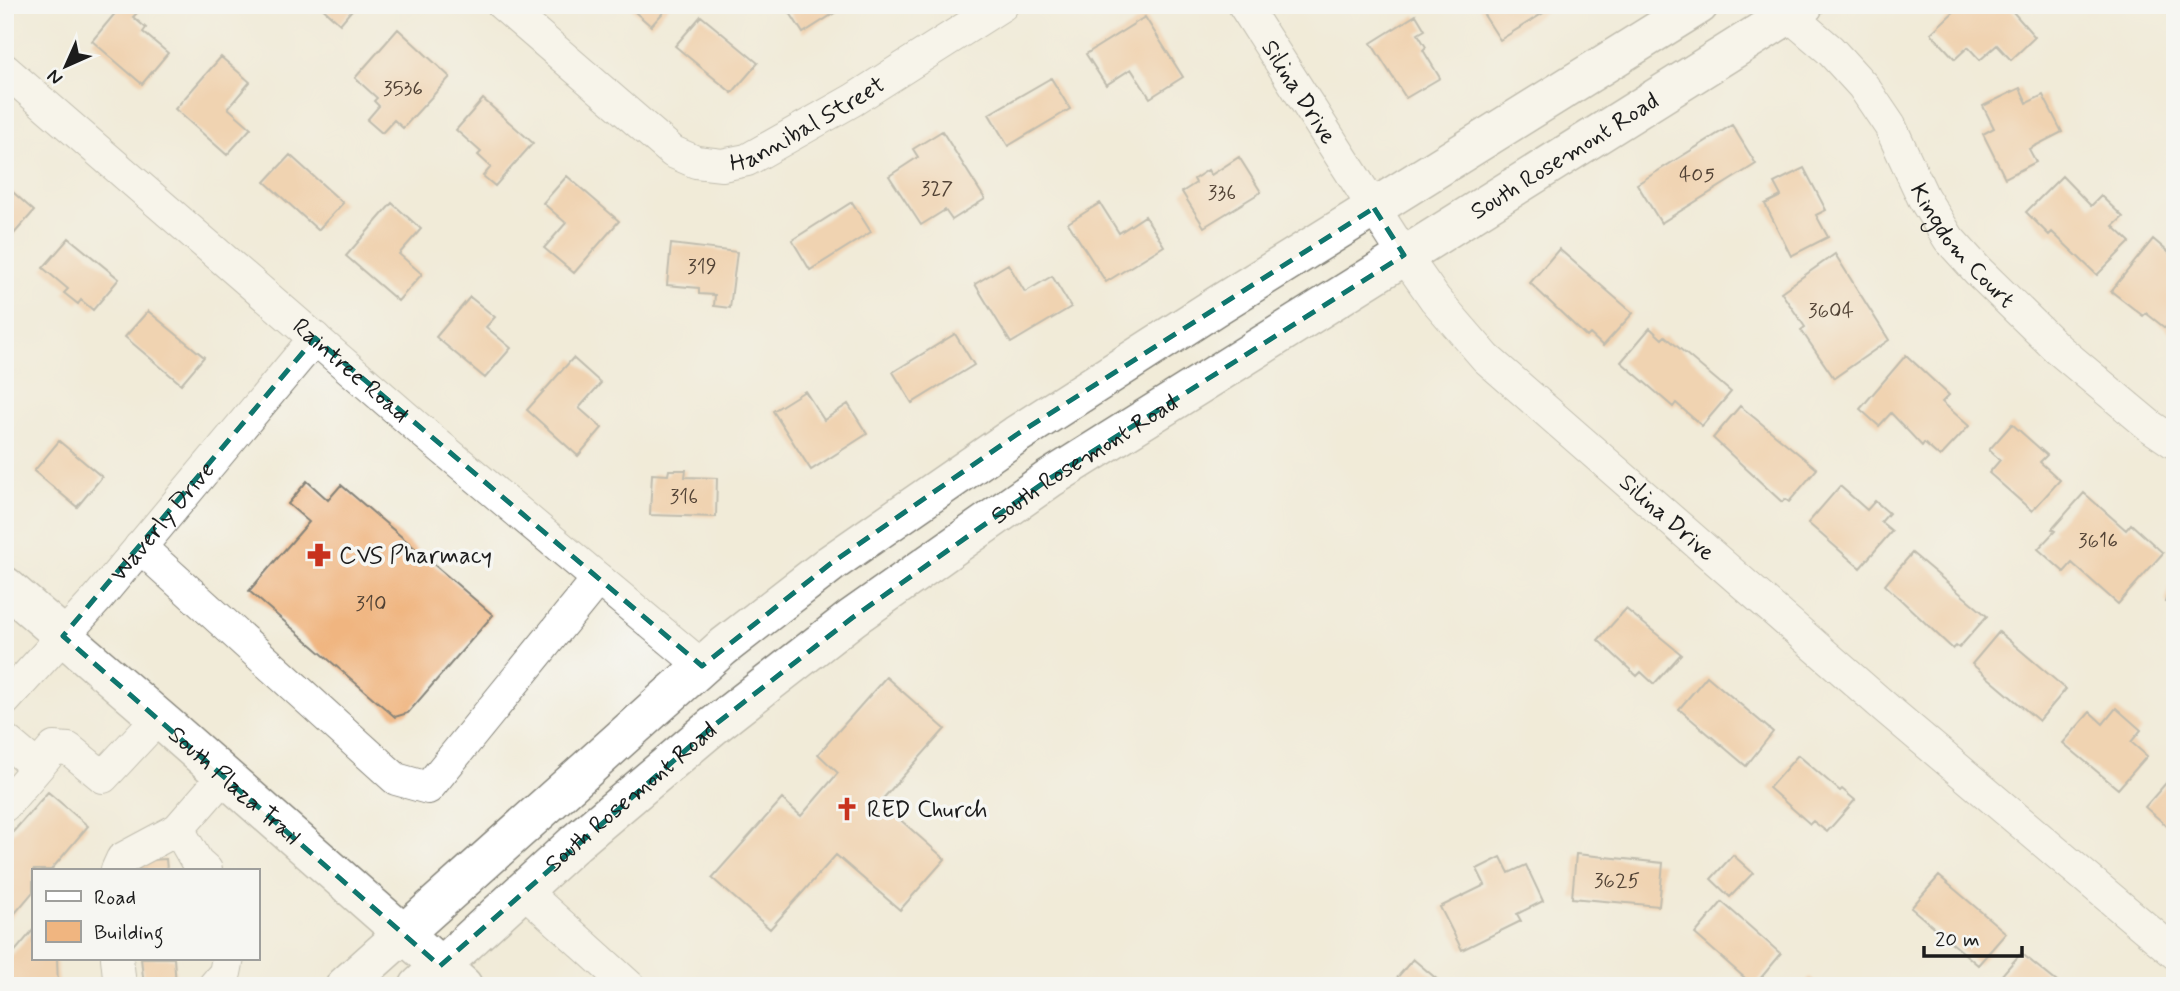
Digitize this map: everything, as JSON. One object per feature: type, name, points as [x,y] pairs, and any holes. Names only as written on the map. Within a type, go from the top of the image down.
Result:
[{"type":"main road","name":"South Rosemont Road","points":[[345,986],[722,648],[831,564],[1016,435],[1699,5]]},
{"type":"main road","name":"South Rosemont Road","points":[[441,979],[523,890],[576,842],[712,727],[852,618],[1049,479],[1797,10]]},
{"type":"main road","name":"South Plaza Trail","points":[[5,586],[403,933],[441,979]]},
{"type":"street","name":"Hannibal Street","points":[[503,5],[673,152],[696,163],[722,165],[747,160],[853,100],[1002,5]]},
{"type":"street","name":"Silina Drive","points":[[1244,5],[1404,255],[1436,299],[1486,358],[1886,709],[2175,953]]},
{"type":"street","name":"Kingdom Court","points":[[1797,10],[1863,86],[1890,126],[1923,197],[1949,239],[2058,349],[2150,426],[2175,443]]},
{"type":"street","name":"Raintree Road","points":[[5,70],[424,433],[702,666]]},
{"type":"street","name":"Waverly Drive","points":[[5,700],[140,547],[315,338]]},
{"type":"street","points":[[140,547],[396,779],[428,788],[598,579]]},
{"type":"street","points":[[5,805],[54,748],[69,749],[103,777],[158,718]]},
{"type":"street","points":[[5,740],[37,767]]},
{"type":"street","points":[[117,869],[122,859],[178,829],[224,776]]},
{"type":"street","points":[[178,829],[197,862],[205,869]]},
{"type":"street","points":[[523,890],[629,986]]},
{"type":"street","points":[[117,960],[120,986]]},
{"type":"street","points":[[214,986],[225,973],[228,960]]},
{"type":"highlighted area","points":[[1374,208],[1404,255],[1049,479],[852,618],[712,727],[440,966],[63,636],[315,338],[702,666],[830,564],[1016,435]]},
{"type":"building","points":[[122,5],[132,5],[139,11],[133,17],[146,28],[143,32],[168,53],[142,84],[92,41]]},
{"type":"building","points":[[319,5],[356,5],[340,24]]},
{"type":"building","points":[[627,5],[670,5],[651,26]]},
{"type":"building","points":[[785,5],[847,5],[803,33]]},
{"type":"building","points":[[1556,5],[1500,40],[1479,7]]},
{"type":"building","points":[[1961,5],[1975,5],[1977,8],[1980,5],[2007,5],[2035,37],[2011,60],[1997,45],[1980,60],[1968,47],[1955,59],[1931,33]]},
{"type":"building","points":[[1416,15],[1425,30],[1418,34],[1426,47],[1423,50],[1440,78],[1406,98],[1371,43]]},
{"type":"building","points":[[701,16],[758,63],[732,93],[675,46]]},
{"type":"building","points":[[1145,17],[1183,77],[1150,98],[1131,69],[1106,85],[1086,54]]},
{"type":"building","points":[[398,29],[450,77],[403,128],[394,120],[382,133],[367,120],[379,106],[374,101],[377,98],[355,78]]},
{"type":"building","points":[[221,57],[250,82],[228,108],[251,128],[227,155],[175,109]]},
{"type":"building","points":[[1051,78],[1070,109],[1008,146],[989,114]]},
{"type":"building","points":[[2020,88],[2027,103],[2043,95],[2062,132],[2029,149],[2036,162],[2005,178],[1983,134],[1994,128],[1983,106]]},
{"type":"building","points":[[483,99],[533,143],[495,186],[483,176],[491,167],[478,155],[481,152],[456,130]]},
{"type":"building","points":[[1732,125],[1756,164],[1661,223],[1637,184]]},
{"type":"building","points":[[942,131],[985,199],[952,220],[945,210],[921,225],[889,176],[918,157],[913,149]]},
{"type":"building","points":[[290,155],[343,203],[318,230],[265,182]]},
{"type":"building","points":[[1239,157],[1261,192],[1204,227],[1182,192],[1196,183],[1194,179],[1208,170],[1211,175]]},
{"type":"building","points":[[1804,168],[1826,210],[1816,215],[1828,237],[1791,256],[1765,204],[1781,196],[1774,183]]},
{"type":"building","points":[[567,176],[619,221],[574,273],[544,248],[566,223],[543,203]]},
{"type":"building","points":[[2062,176],[2091,206],[2101,196],[2123,217],[2113,226],[2130,242],[2097,275],[2052,232],[2049,235],[2026,212]]},
{"type":"building","points":[[5,185],[34,211],[5,244]]},
{"type":"building","points":[[852,202],[871,232],[810,270],[792,240]]},
{"type":"building","points":[[392,203],[421,229],[399,254],[422,274],[398,301],[346,256]]},
{"type":"building","points":[[1100,203],[1119,233],[1145,216],[1164,246],[1106,282],[1068,223]]},
{"type":"building","points":[[69,238],[119,279],[93,310],[81,300],[78,304],[64,293],[68,289],[43,268]]},
{"type":"building","points":[[2153,239],[2175,258],[2175,336],[2146,313],[2143,316],[2111,291]]},
{"type":"building","points":[[671,244],[737,252],[730,308],[714,306],[715,295],[699,294],[699,288],[667,285]]},
{"type":"building","points":[[1559,249],[1633,313],[1603,346],[1590,334],[1587,337],[1530,283]]},
{"type":"building","points":[[1835,254],[1889,340],[1834,378],[1801,330],[1805,327],[1781,292]]},
{"type":"building","points":[[1008,264],[1025,292],[1052,276],[1071,307],[1011,343],[975,284]]},
{"type":"building","points":[[470,297],[495,317],[486,327],[511,348],[485,378],[436,337]]},
{"type":"building","points":[[148,311],[204,357],[181,384],[125,337]]},
{"type":"building","points":[[1650,328],[1662,339],[1665,336],[1731,392],[1702,426],[1676,403],[1673,407],[1621,362]]},
{"type":"building","points":[[955,334],[974,365],[912,403],[893,372]]},
{"type":"building","points":[[1906,355],[1949,395],[1942,402],[1969,426],[1940,457],[1924,443],[1922,446],[1891,413],[1879,426],[1860,409]]},
{"type":"building","points":[[573,358],[601,383],[579,408],[602,428],[578,456],[527,410]]},
{"type":"building","points":[[805,391],[824,420],[848,404],[867,434],[811,470],[773,411]]},
{"type":"building","points":[[1740,406],[1817,469],[1789,502],[1785,499],[1782,502],[1713,438]]},
{"type":"building","points":[[2012,424],[2047,455],[2040,462],[2060,480],[2032,511],[1989,473],[2000,460],[1989,450]]},
{"type":"building","points":[[59,441],[102,477],[77,507],[34,471]]},
{"type":"building","points":[[669,470],[686,470],[685,477],[717,478],[716,517],[650,515],[652,474],[668,475]]},
{"type":"building","name":"CVS Pharmacy","points":[[307,481],[328,500],[341,485],[493,615],[408,713],[395,717],[249,591],[309,522],[288,504]]},
{"type":"building","points":[[1840,486],[1867,510],[1875,501],[1889,513],[1881,522],[1892,531],[1860,568],[1808,523]]},
{"type":"building","points":[[2084,493],[2126,530],[2131,524],[2163,553],[2118,604],[2072,563],[2064,572],[2038,549]]},
{"type":"building","points":[[1912,553],[1987,616],[1959,648],[1956,646],[1953,649],[1885,585]]},
{"type":"building","points":[[2175,574],[2175,605],[2165,602]]},
{"type":"building","points":[[1626,609],[1681,654],[1654,684],[1641,672],[1637,676],[1598,640]]},
{"type":"building","points":[[1999,632],[2066,689],[2039,721],[1972,664]]},
{"type":"building","points":[[1707,676],[1773,732],[1746,766],[1679,709]]},
{"type":"building","name":"RED Church","points":[[886,677],[945,729],[880,802],[945,859],[900,910],[836,855],[770,929],[712,878],[782,799],[801,816],[838,773],[818,754]]},
{"type":"building","points":[[2116,708],[2141,730],[2131,742],[2147,756],[2118,789],[2063,743],[2090,712],[2103,724]]},
{"type":"building","points":[[1798,755],[1840,791],[1842,789],[1855,800],[1827,832],[1813,821],[1810,824],[1769,788]]},
{"type":"building","points":[[2173,775],[2175,777],[2175,833],[2145,807]]},
{"type":"building","points":[[48,792],[88,826],[52,869],[32,869],[32,893],[5,925],[5,841]]},
{"type":"building","points":[[1576,854],[1663,863],[1659,906],[1572,898]]},
{"type":"building","points":[[1733,855],[1753,873],[1730,897],[1711,879]]},
{"type":"building","points":[[1501,857],[1509,873],[1526,865],[1543,901],[1517,914],[1521,921],[1462,950],[1440,907],[1485,885],[1477,869]]},
{"type":"building","points":[[166,859],[167,869],[134,869],[134,861]]},
{"type":"building","points":[[1939,876],[2006,933],[1978,965],[1911,908]]},
{"type":"building","points":[[1722,902],[1781,954],[1754,986],[1695,934]]},
{"type":"building","points":[[32,931],[32,960],[57,960],[58,986],[5,986],[5,963]]},
{"type":"building","points":[[2021,953],[2062,986],[1994,984]]},
{"type":"building","points":[[1413,959],[1445,986],[1390,986]]},
{"type":"building","points":[[141,960],[174,960],[176,986],[144,986]]},
{"type":"building","points":[[1810,977],[1820,986],[1802,986]]},
{"type":"place","name":"CVS Pharmacy","points":[[319,555]]},
{"type":"place","name":"RED Church","points":[[847,809]]}]
